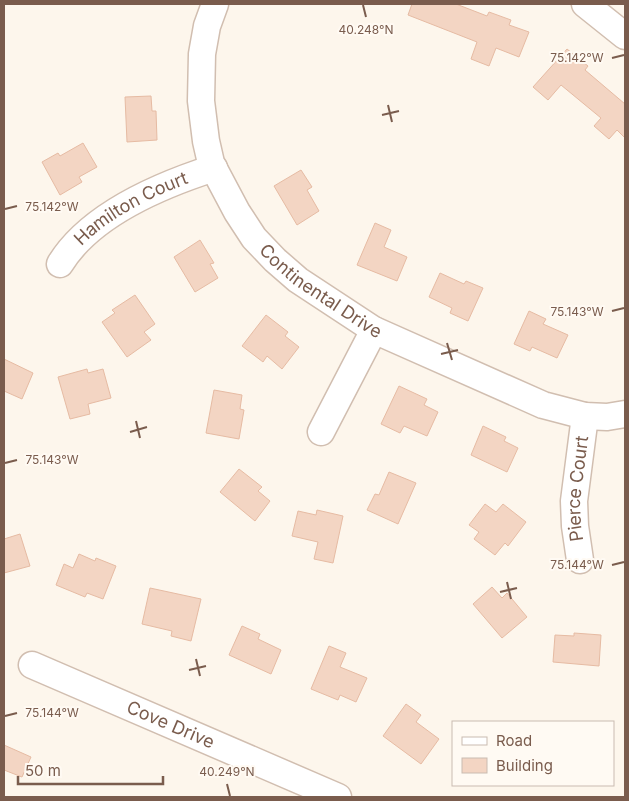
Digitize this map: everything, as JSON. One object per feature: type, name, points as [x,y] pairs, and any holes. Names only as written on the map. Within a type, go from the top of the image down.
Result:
[{"type":"street","name":"Continental Drive","points":[[214,4],[207,26],[200,81],[206,141],[214,168],[223,188],[254,238],[274,260],[298,280],[374,330],[543,405],[585,416],[625,414]]},
{"type":"street","points":[[584,4],[625,36]]},
{"type":"street","name":"Hamilton Court","points":[[60,264],[69,249],[81,237],[115,213],[157,189],[214,168]]},
{"type":"street","points":[[321,432],[374,330]]},
{"type":"street","name":"Pierce Court","points":[[580,560],[575,526],[574,501],[585,416]]},
{"type":"street","name":"Cove Drive","points":[[32,664],[327,795]]},
{"type":"building","points":[[412,4],[456,4],[487,16],[489,12],[511,20],[509,25],[529,32],[519,57],[496,48],[489,66],[471,59],[477,42],[408,15]]},
{"type":"building","points":[[567,49],[588,66],[585,70],[625,104],[625,138],[617,130],[609,139],[594,126],[601,118],[561,85],[548,100],[533,87]]},
{"type":"building","points":[[151,96],[152,111],[156,111],[157,140],[127,142],[125,97]]},
{"type":"building","points":[[83,143],[97,167],[79,177],[82,182],[60,195],[42,162],[58,153],[60,156]]},
{"type":"building","points":[[301,170],[312,187],[307,190],[319,211],[297,225],[274,186]]},
{"type":"building","points":[[375,223],[391,230],[384,247],[407,257],[397,281],[357,265]]},
{"type":"building","points":[[200,240],[214,263],[210,264],[218,278],[195,292],[174,257]]},
{"type":"building","points":[[440,273],[464,284],[466,281],[483,288],[468,321],[450,313],[452,308],[429,297]]},
{"type":"building","points":[[135,295],[155,324],[144,332],[151,340],[127,357],[102,322],[115,313],[112,310]]},
{"type":"building","points":[[529,311],[546,319],[543,324],[568,335],[557,358],[532,347],[530,351],[514,344]]},
{"type":"building","points":[[266,315],[288,332],[285,336],[299,347],[282,369],[267,356],[263,362],[242,346]]},
{"type":"building","points":[[4,359],[33,373],[22,399],[4,391]]},
{"type":"building","points":[[87,369],[88,373],[103,369],[111,398],[88,404],[90,414],[70,419],[58,377]]},
{"type":"building","points":[[399,386],[427,399],[424,405],[438,412],[427,436],[404,426],[400,433],[381,424]]},
{"type":"building","points":[[214,390],[242,395],[240,409],[244,410],[239,439],[206,433]]},
{"type":"building","points":[[483,426],[506,437],[504,441],[518,448],[507,472],[471,455]]},
{"type":"building","points":[[239,469],[262,487],[258,491],[270,501],[255,521],[220,492]]},
{"type":"building","points":[[389,472],[416,483],[398,524],[367,510],[375,494],[379,495]]},
{"type":"building","points":[[485,504],[496,512],[503,504],[526,522],[508,546],[505,543],[495,555],[474,539],[479,532],[469,525]]},
{"type":"building","points":[[317,510],[343,516],[333,563],[314,559],[318,542],[292,536],[298,511],[316,515]]},
{"type":"building","points":[[20,534],[30,566],[4,573],[4,539]]},
{"type":"building","points":[[79,554],[95,561],[96,558],[116,566],[103,599],[87,593],[85,597],[56,585],[64,564],[73,568]]},
{"type":"building","points":[[492,587],[502,598],[507,593],[527,617],[502,638],[473,604]]},
{"type":"building","points":[[150,588],[201,599],[191,641],[171,636],[172,631],[142,624]]},
{"type":"building","points":[[242,626],[260,634],[258,639],[281,650],[271,674],[229,655]]},
{"type":"building","points":[[574,633],[601,635],[599,666],[553,662],[555,635],[574,636]]},
{"type":"building","points":[[329,646],[346,653],[340,667],[367,678],[356,702],[340,695],[338,700],[311,689]]},
{"type":"building","points":[[406,704],[421,715],[416,722],[439,739],[421,764],[383,736]]},
{"type":"building","points":[[4,745],[31,757],[22,777],[4,770]]}]
